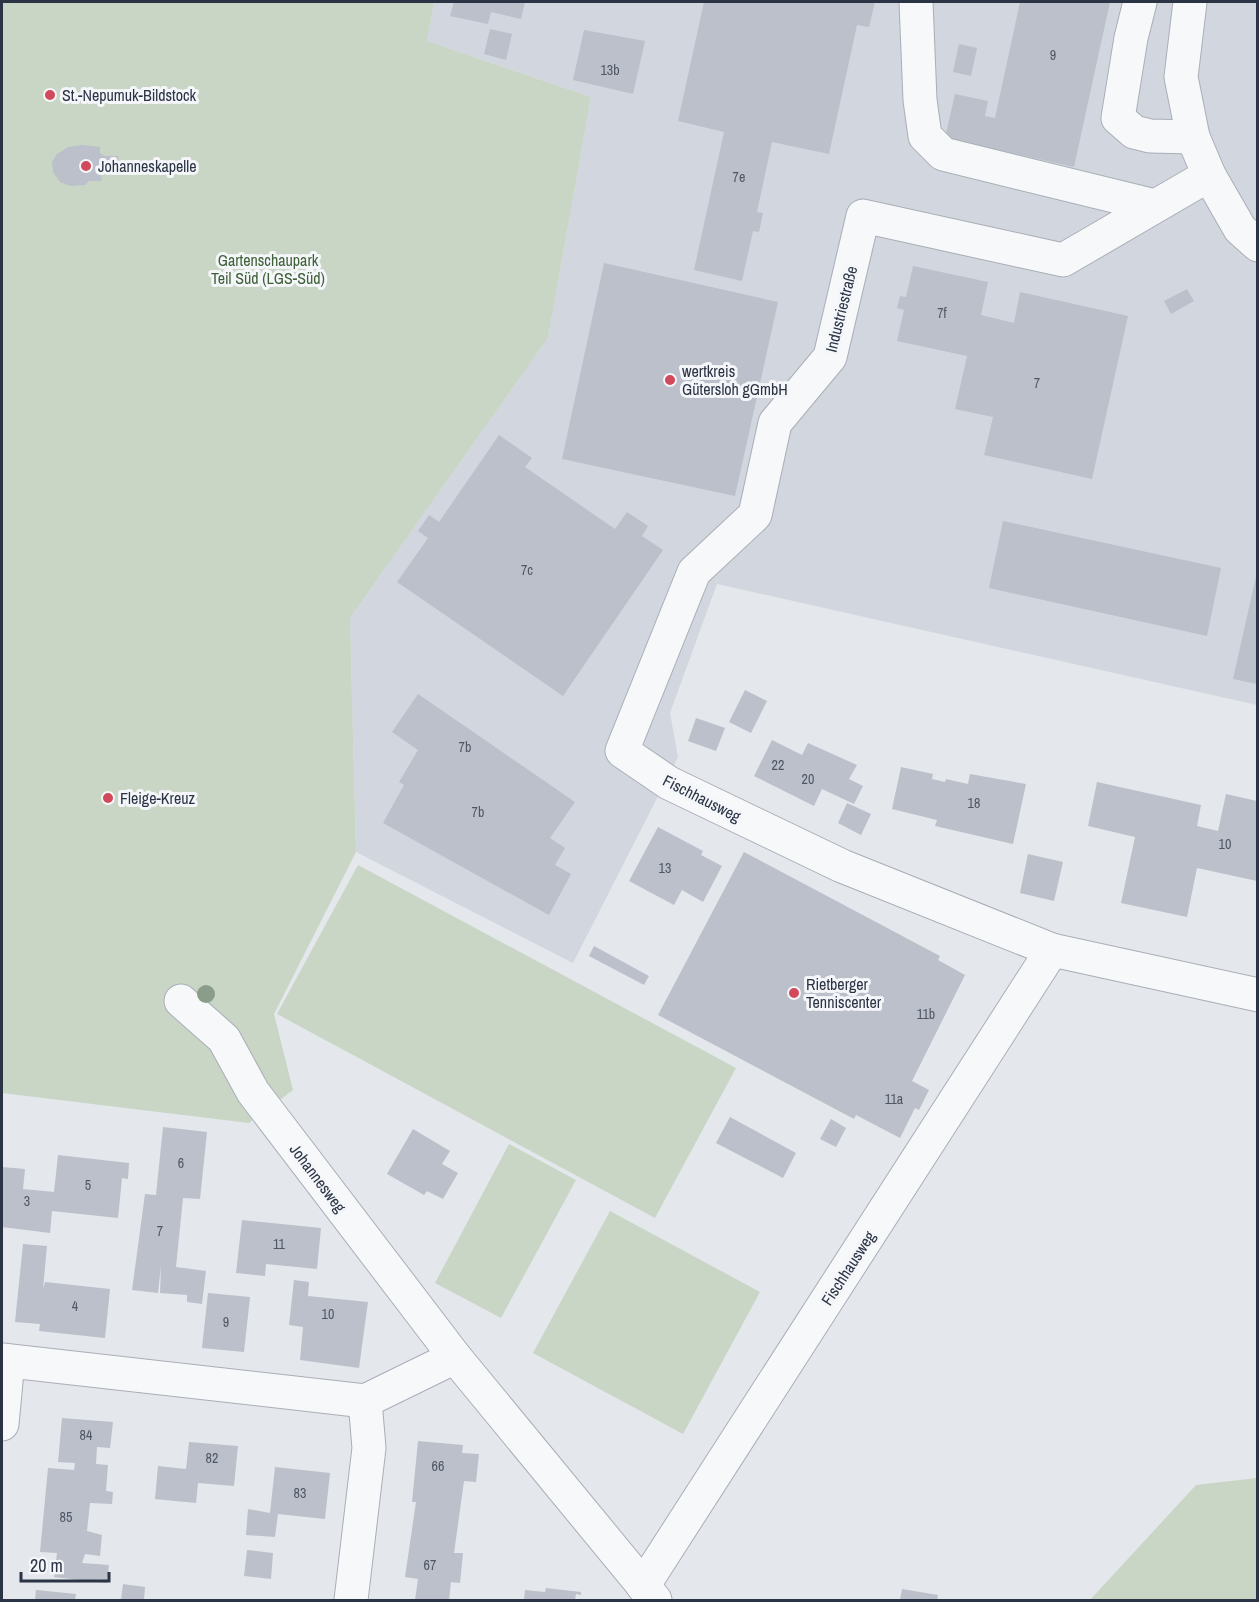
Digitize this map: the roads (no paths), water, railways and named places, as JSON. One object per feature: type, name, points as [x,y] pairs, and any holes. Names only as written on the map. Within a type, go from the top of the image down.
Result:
[{"type":"street","points":[[916,2],[920,100],[925,136],[943,154],[1155,206]]},
{"type":"street","points":[[1140,2],[1131,38],[1118,118],[1134,132],[1150,136],[1193,137]]},
{"type":"street","points":[[1190,2],[1181,77],[1193,137],[1209,176],[1240,229],[1257,245]]},
{"type":"street","name":"Industriestraße","points":[[622,751],[694,572],[755,515],[775,423],[830,357],[863,216],[1064,260],[1209,176]]},
{"type":"street","name":"Fischhausweg","points":[[622,751],[669,783],[842,866],[1052,950],[1257,995]]},
{"type":"street","name":"Fischhausweg","points":[[649,1593],[1052,950]]},
{"type":"street","name":"Johannesweg","points":[[182,1001],[224,1040],[253,1092],[456,1356],[649,1593]]},
{"type":"street","points":[[2,1424],[5,1361],[365,1401],[456,1356]]},
{"type":"street","points":[[351,1600],[369,1448],[365,1401]]},
{"type":"place","name":"St.-Nepumuk-Bildstock","points":[[50,95]]},
{"type":"place","name":"Johanneskapelle","points":[[86,166]]},
{"type":"place","name":"wertkreis Gütersloh gGmbH","points":[[670,380]]},
{"type":"place","name":"Fleige-Kreuz","points":[[108,798]]},
{"type":"place","name":"Rietberger Tenniscenter","points":[[794,993]]},
{"type":"park label","name":"Gartenschaupark Teil Süd (LGS-Süd)","points":[[268,269]]}]
